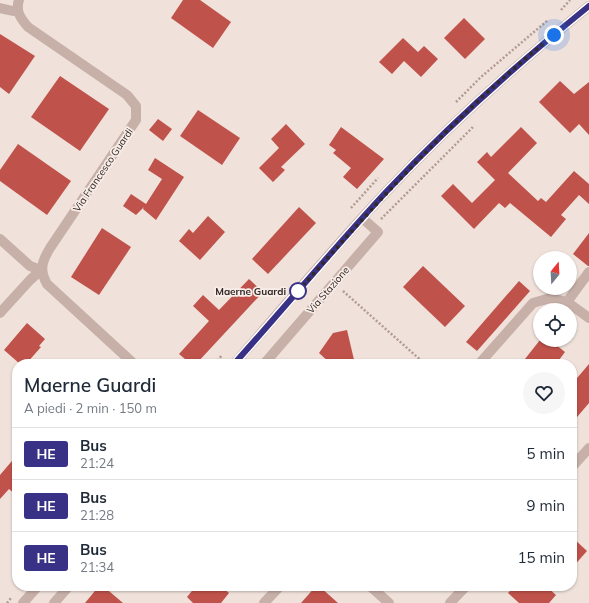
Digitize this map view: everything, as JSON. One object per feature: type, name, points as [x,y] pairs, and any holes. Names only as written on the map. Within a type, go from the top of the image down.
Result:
[{"type":"street","points":[[0,8],[13,11],[19,5]]},
{"type":"street","name":"Via Francesco Guardi","points":[[0,313],[41,270],[43,260],[50,248],[136,120],[136,106],[127,95],[28,27],[19,5]]},
{"type":"street","points":[[238,359],[362,218],[469,109],[524,59],[589,6]]},
{"type":"street","name":"Via Stazione","points":[[268,359],[378,232],[362,218]]},
{"type":"street","points":[[0,239],[30,266],[41,270],[47,284],[129,359]]},
{"type":"street","points":[[567,302],[589,272]]},
{"type":"street","points":[[483,359],[533,303],[550,298],[567,302],[589,318]]},
{"type":"street","points":[[577,461],[589,448]]},
{"type":"street","points":[[23,603],[34,591]]},
{"type":"street","points":[[54,603],[65,591]]},
{"type":"street","points":[[264,603],[275,591]]},
{"type":"street","points":[[376,591],[390,603]]},
{"type":"street","points":[[450,603],[461,591]]},
{"type":"path","points":[[396,204],[478,122]]},
{"type":"path","points":[[333,283],[419,359]]},
{"type":"building","points":[[183,0],[200,0],[231,22],[213,48],[171,18]]},
{"type":"building","points":[[464,18],[485,39],[465,59],[444,38]]},
{"type":"building","points":[[0,34],[35,56],[9,94],[0,87]]},
{"type":"building","points":[[403,38],[418,52],[424,46],[438,59],[421,77],[404,61],[392,74],[379,62]]},
{"type":"building","points":[[60,76],[109,109],[80,151],[31,117]]},
{"type":"building","points":[[560,81],[574,94],[589,82],[589,135],[579,124],[570,133],[539,102]]},
{"type":"building","points":[[198,110],[240,138],[222,165],[180,136]]},
{"type":"building","points":[[158,119],[172,129],[163,141],[149,130]]},
{"type":"building","points":[[286,124],[305,144],[281,167],[285,170],[273,182],[259,168],[279,148],[271,139]]},
{"type":"building","points":[[341,127],[384,159],[357,189],[343,177],[351,168],[333,153],[336,150],[329,145]]},
{"type":"building","points":[[521,127],[537,143],[508,173],[538,201],[541,198],[546,202],[574,171],[589,184],[589,204],[579,195],[561,215],[566,219],[551,237],[510,203],[505,208],[499,203],[474,229],[441,196],[453,184],[472,203],[495,180],[477,162],[487,152],[491,157]]},
{"type":"building","points":[[18,144],[71,181],[47,215],[0,181],[0,170]]},
{"type":"building","points":[[155,158],[184,177],[156,220],[143,209],[144,207],[136,215],[123,206],[131,194],[146,204],[162,179],[148,170]]},
{"type":"building","points":[[299,207],[316,223],[268,274],[252,259]]},
{"type":"building","points":[[208,216],[225,232],[200,260],[179,241],[189,229],[193,233]]},
{"type":"building","points":[[102,228],[131,247],[99,295],[71,277]]},
{"type":"building","points":[[589,233],[589,266],[577,257],[577,251],[575,251]]},
{"type":"building","points":[[423,266],[465,306],[445,327],[403,287]]},
{"type":"building","points":[[249,279],[263,292],[201,359],[185,359],[179,354],[209,321],[193,306],[203,295],[219,310]]},
{"type":"building","points":[[519,281],[530,291],[477,351],[466,342]]},
{"type":"building","points":[[27,323],[45,339],[39,346],[41,347],[30,359],[14,359],[4,350]]},
{"type":"building","points":[[347,330],[354,359],[326,359],[319,353],[333,333]]},
{"type":"building","points":[[534,347],[559,347],[565,352],[560,359],[525,359]]},
{"type":"building","points":[[589,364],[589,403],[577,417],[577,378]]},
{"type":"building","points":[[12,461],[12,492],[9,489],[0,499],[0,475]]},
{"type":"building","points":[[577,542],[587,551],[577,562]]},
{"type":"building","points":[[95,591],[109,591],[123,603],[85,603]]},
{"type":"building","points":[[192,591],[227,591],[229,593],[221,603],[193,603],[187,597]]},
{"type":"building","points":[[312,591],[325,591],[338,603],[301,603]]},
{"type":"building","points":[[510,591],[552,591],[556,595],[549,603],[519,603],[508,593]]},
{"type":"bus line","name":"HE","points":[[238,359],[362,218],[469,109],[524,59],[589,6]]},
{"type":"place","name":"Maerne Guardi","points":[[298,291]]},
{"type":"route","points":[[298,291],[294,296],[362,218],[469,109],[524,59],[554,35]]}]
